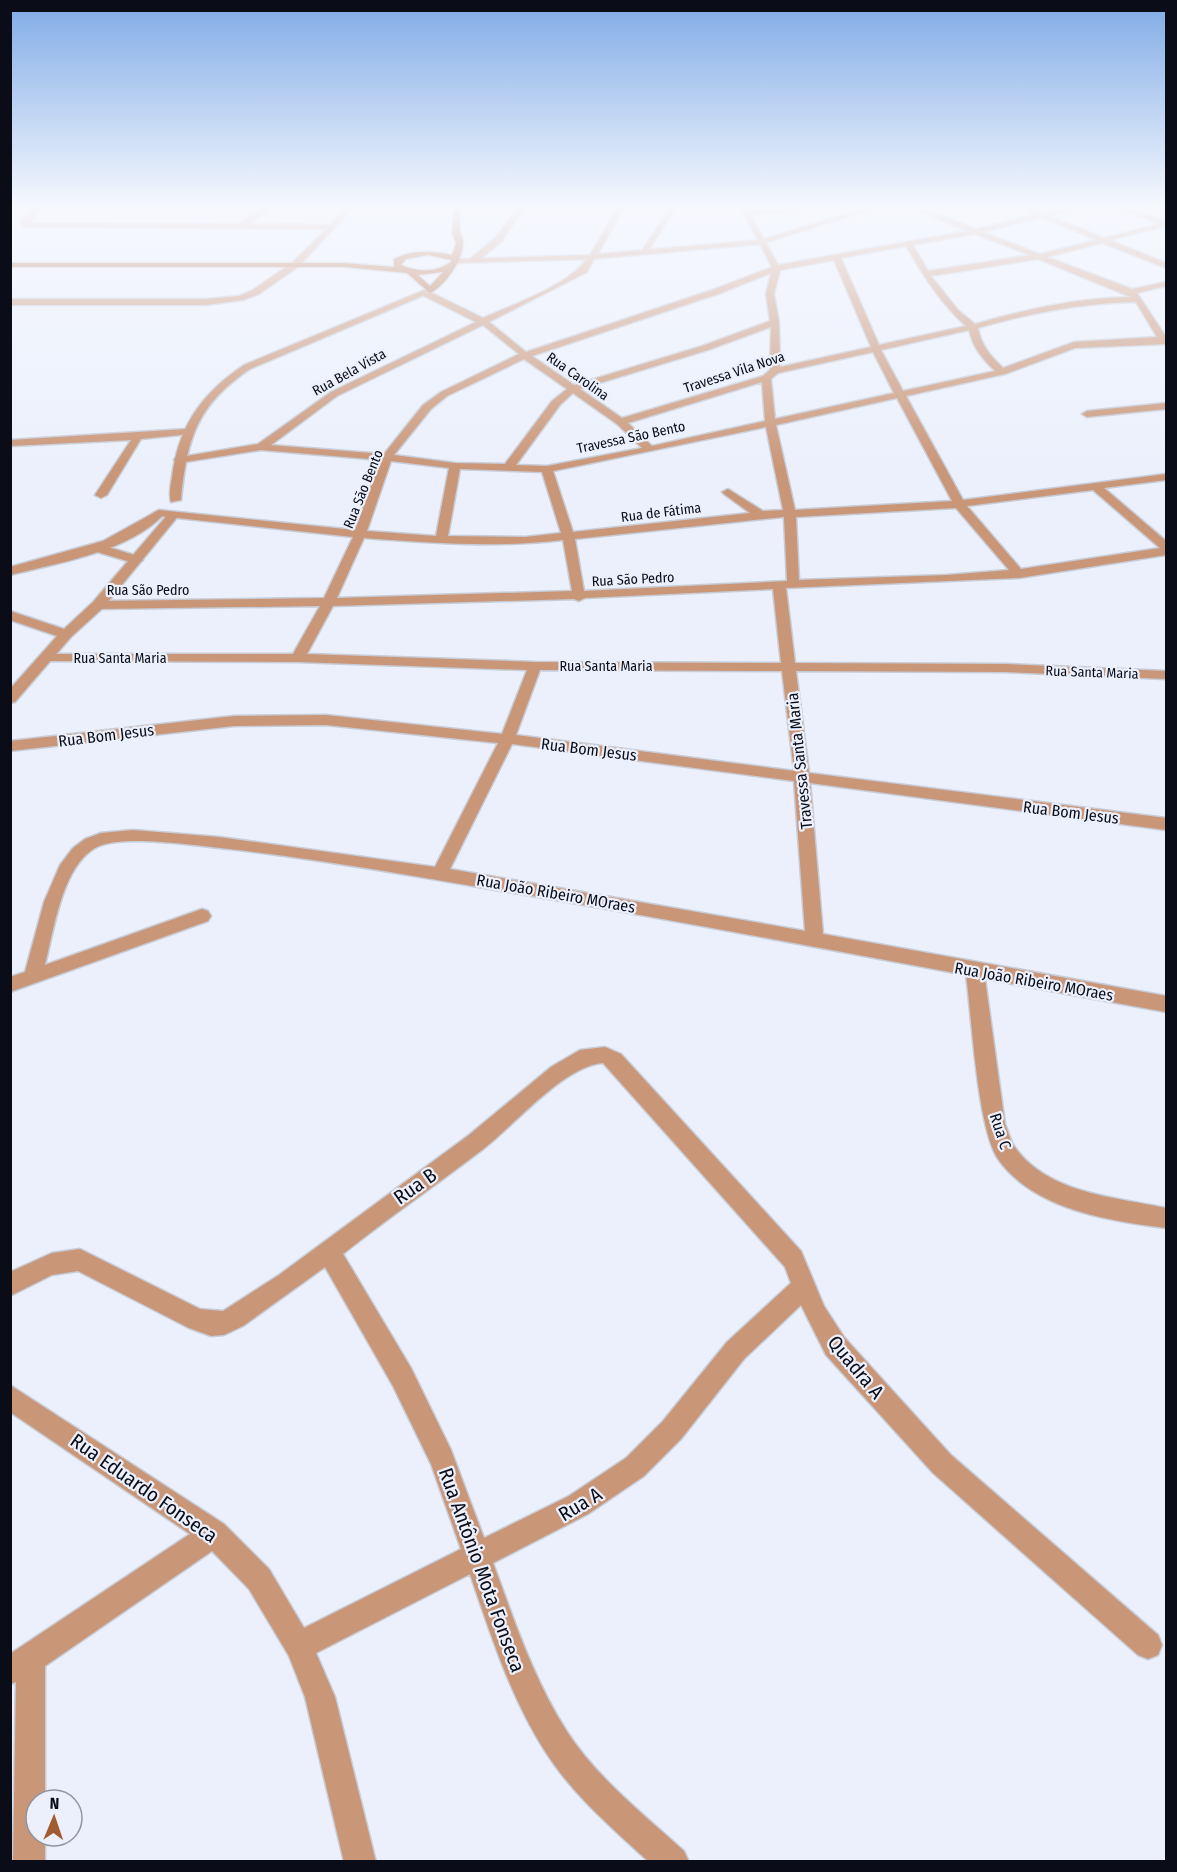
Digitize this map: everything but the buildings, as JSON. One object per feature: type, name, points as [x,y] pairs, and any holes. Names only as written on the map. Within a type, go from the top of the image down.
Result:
[{"type":"street","points":[[10,302],[227,301],[252,293]]},
{"type":"street","points":[[10,699],[66,634],[98,605],[173,515],[179,460],[186,432],[210,395],[225,380],[247,367],[426,293]]},
{"type":"street","name":"Rua Carolina","points":[[431,293],[484,322],[525,355],[621,422],[649,448]]},
{"type":"street","name":"Rua Bela Vista","points":[[261,447],[334,394],[541,293]]},
{"type":"street","name":"Rua São Bento","points":[[298,658],[328,604],[360,534],[387,457],[427,407],[444,394],[525,355],[711,293]]},
{"type":"street","name":"Travessa Santa Maria","points":[[770,293],[775,322],[770,422],[790,514],[786,584],[790,668],[802,777],[814,938]]},
{"type":"street","points":[[852,293],[898,394],[959,504],[1019,573]]},
{"type":"street","points":[[941,293],[955,312],[973,327],[977,344],[1002,372]]},
{"type":"street","points":[[1129,293],[1135,296],[1163,336]]},
{"type":"street","name":"Travessa Vila Nova","points":[[621,422],[771,374],[973,327],[1036,309],[1142,293]]},
{"type":"street","points":[[507,469],[556,403],[573,388],[705,348],[775,322]]},
{"type":"street","name":"Travessa São Bento","points":[[261,447],[387,457],[455,466],[547,469],[1002,372],[1074,345],[1163,336]]},
{"type":"street","points":[[1087,414],[1167,406]]},
{"type":"street","points":[[10,443],[186,432]]},
{"type":"street","points":[[101,495],[138,436]]},
{"type":"street","points":[[179,460],[261,447]]},
{"type":"street","points":[[441,540],[455,466]]},
{"type":"street","points":[[547,469],[569,538],[579,597]]},
{"type":"street","name":"Rua de Fátima","points":[[159,513],[360,534],[441,540],[525,542],[761,515],[959,504],[1167,477]]},
{"type":"street","points":[[1096,487],[1167,549]]},
{"type":"street","points":[[728,492],[761,515]]},
{"type":"street","points":[[10,571],[98,548],[142,528],[175,500]]},
{"type":"street","points":[[98,548],[137,560]]},
{"type":"street","name":"Rua São Pedro","points":[[98,605],[328,604],[579,597],[1019,573],[1167,549]]},
{"type":"street","points":[[14,618],[66,634]]},
{"type":"street","name":"Rua Santa Maria","points":[[45,658],[298,658],[535,666],[1005,668],[1167,675]]},
{"type":"street","points":[[440,873],[507,739],[535,666]]},
{"type":"street","name":"Rua Bom Jesus","points":[[10,746],[234,721],[326,720],[507,739],[1167,824]]},
{"type":"street","name":"Rua João Ribeiro MOraes","points":[[33,976],[63,873],[73,856],[88,844],[106,837],[123,835],[242,843],[440,873],[814,938],[975,970],[1167,1004]]},
{"type":"street","points":[[10,985],[202,916]]},
{"type":"street","name":"Rua C","points":[[975,970],[995,1124],[1006,1152],[1035,1180],[1074,1200],[1167,1218]]},
{"type":"street","name":"Rua B","points":[[10,1285],[44,1265],[62,1260],[80,1260],[197,1320],[211,1324],[224,1323],[287,1283],[328,1250],[476,1142],[558,1073],[587,1056],[605,1055]]},
{"type":"street","name":"Quadra A","points":[[605,1055],[614,1060],[792,1259],[816,1314],[836,1346],[942,1464],[1148,1645]]},
{"type":"street","name":"Rua Antônio Mota Fonseca","points":[[328,1250],[402,1377],[442,1459],[522,1680],[556,1742],[600,1796],[673,1862]]},
{"type":"street","name":"Rua A","points":[[299,1646],[478,1556],[537,1530],[595,1496],[636,1466],[667,1439],[726,1361],[769,1317],[805,1286]]},
{"type":"street","name":"Rua Eduardo Fonseca","points":[[10,1397],[214,1534],[259,1579],[299,1646],[320,1697],[360,1862]]},
{"type":"street","points":[[29,1862],[21,1664],[214,1534]]}]
